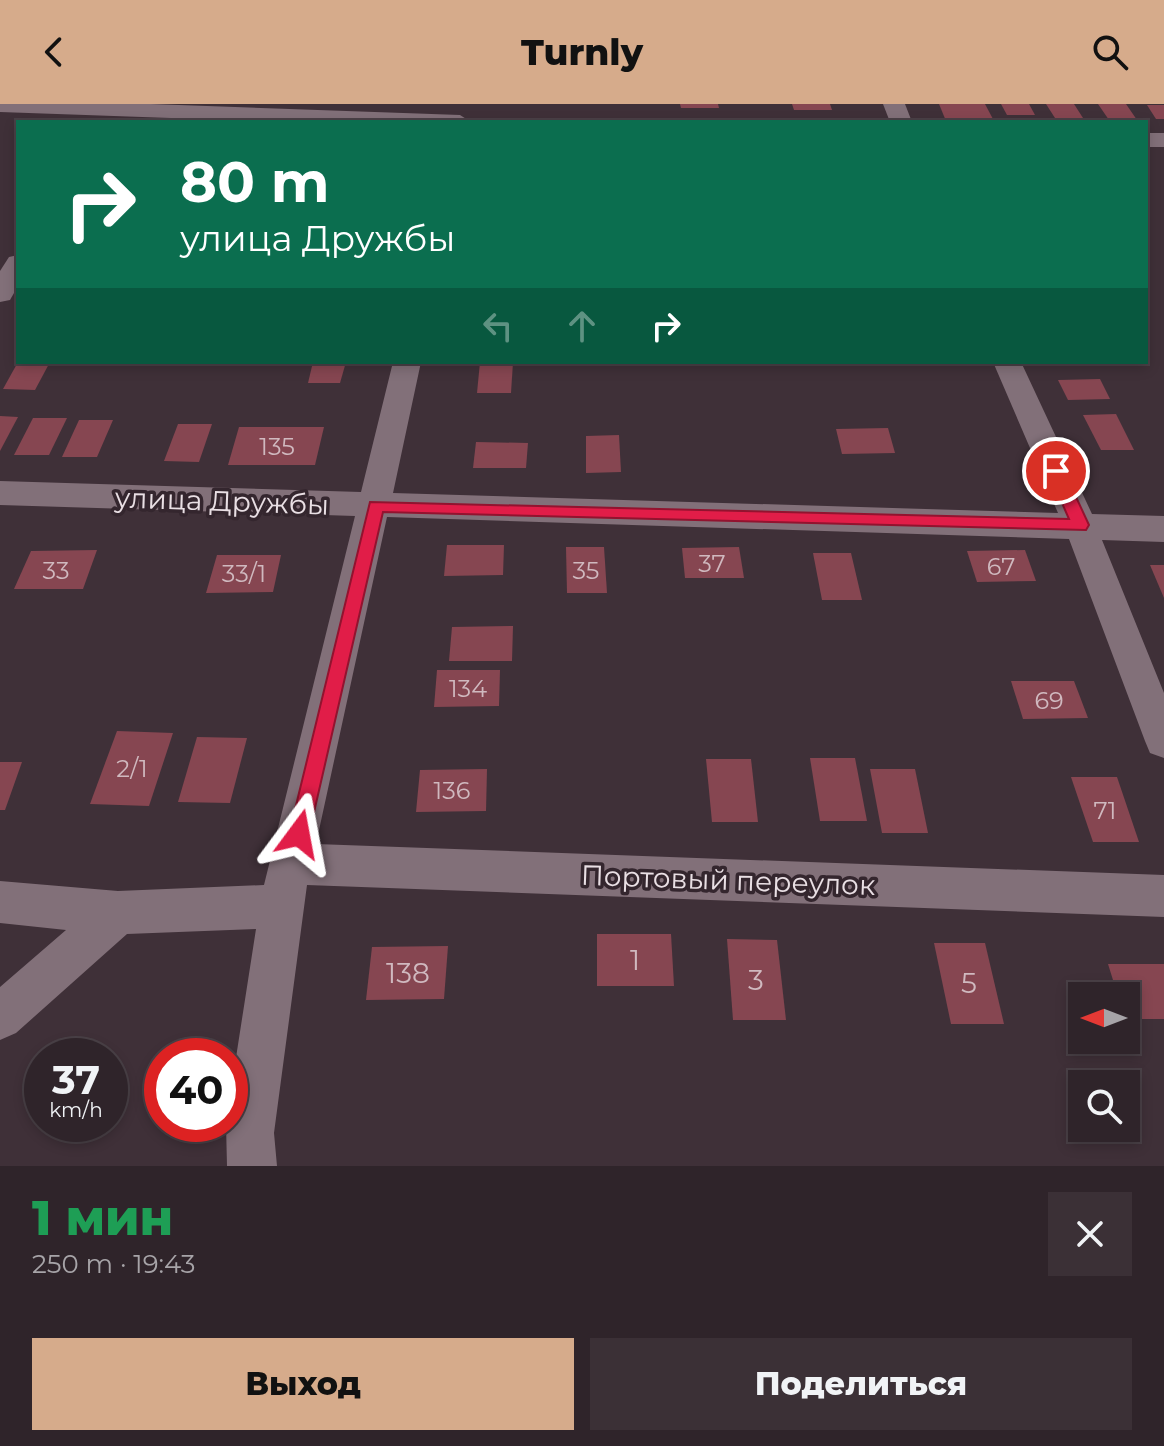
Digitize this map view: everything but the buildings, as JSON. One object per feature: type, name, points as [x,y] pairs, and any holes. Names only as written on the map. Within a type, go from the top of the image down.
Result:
[{"type":"street","points":[[0,105],[394,120]]},
{"type":"street","points":[[252,1166],[249,1133],[286,885],[407,364]]},
{"type":"street","points":[[1008,364],[1080,525],[1164,741]]},
{"type":"street","name":"улица Дружбы","points":[[0,493],[1164,529]]},
{"type":"street","name":"Портовый переулок","points":[[0,902],[118,913],[286,885],[1164,896]]},
{"type":"street","points":[[0,1017],[118,913]]},
{"type":"route","points":[[299,834],[376,506],[1080,525],[1056,471]]}]
